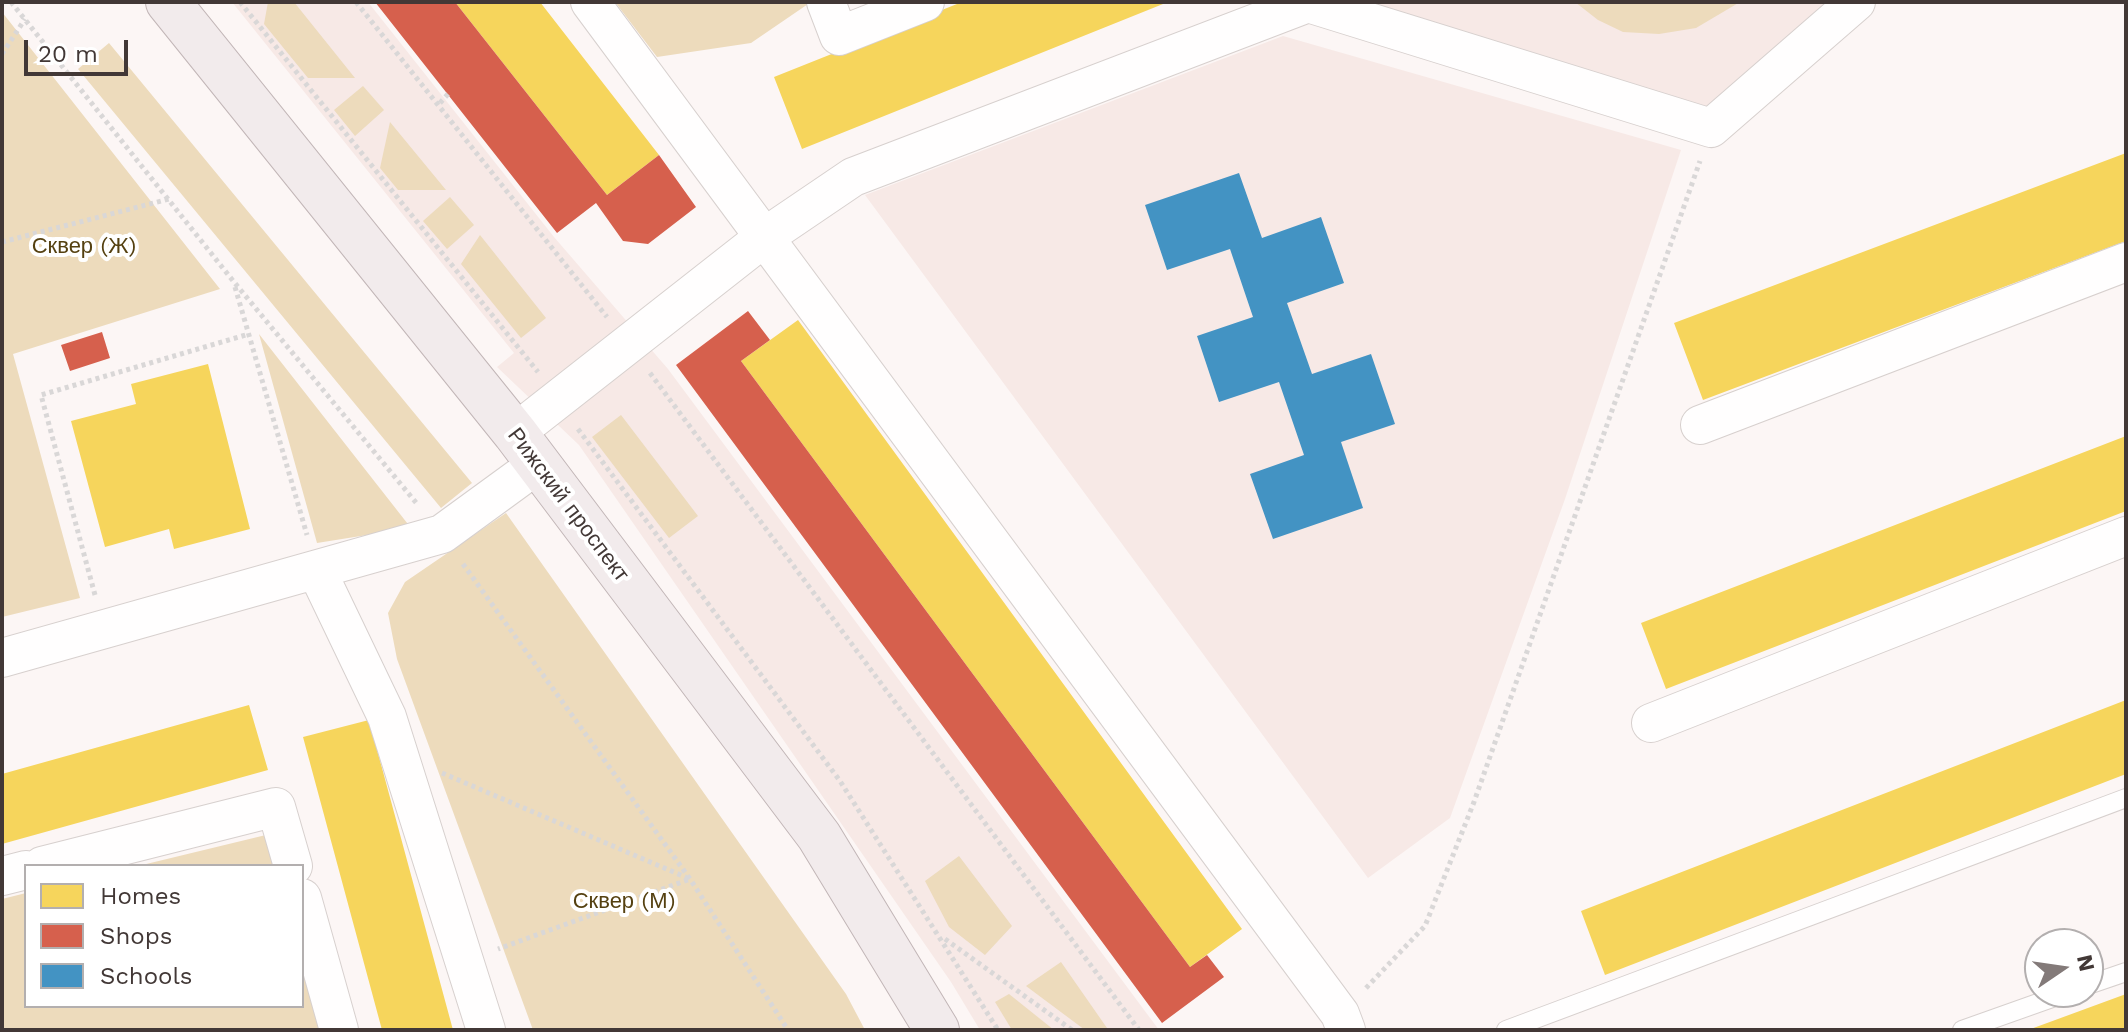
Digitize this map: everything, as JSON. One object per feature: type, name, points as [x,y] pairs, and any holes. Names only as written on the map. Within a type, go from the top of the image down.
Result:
[{"type":"main road","name":"Рижский проспект","points":[[168,2],[526,449],[819,836],[937,1030]]},
{"type":"street","points":[[590,2],[766,236],[1335,1025]]},
{"type":"street","points":[[826,2],[839,36],[925,2]]},
{"type":"street","points":[[2,658],[442,534],[526,449],[560,398],[627,342],[766,236],[853,177],[1308,2],[1711,128],[1856,2]]},
{"type":"street","points":[[1700,425],[2126,262]]},
{"type":"street","points":[[1651,723],[2126,536]]},
{"type":"street","points":[[317,571],[387,717],[486,1030]]},
{"type":"street","points":[[50,864],[276,807],[292,864]]},
{"type":"street","points":[[2,876],[24,870]]},
{"type":"street","points":[[304,905],[339,1030]]},
{"type":"lane","points":[[1506,1030],[2126,798]]},
{"type":"lane","points":[[2104,980],[2126,972]]},
{"type":"lane","points":[[1962,1030],[2024,1008]]},
{"type":"path","points":[[240,2],[560,398],[582,435],[840,781],[998,1030]]},
{"type":"path","points":[[356,2],[440,103],[627,342],[1139,1030]]},
{"type":"path","points":[[2,54],[25,19]]},
{"type":"path","points":[[440,103],[448,94]]},
{"type":"path","points":[[1335,1025],[1425,926],[1474,802],[1711,128]]},
{"type":"path","points":[[2,242],[169,199]]},
{"type":"path","points":[[234,282],[317,571]]},
{"type":"path","points":[[105,630],[41,395],[249,334]]},
{"type":"path","points":[[399,754],[690,879],[464,962]]},
{"type":"path","points":[[941,936],[1072,1030]]},
{"type":"shaded area","points":[[232,2],[368,2],[554,237],[668,369],[1159,1030],[980,1030],[951,982],[579,445],[497,367],[514,353]]},
{"type":"shaded area","points":[[1346,2],[1835,2],[1711,114]]},
{"type":"shaded area","points":[[1283,36],[1681,150],[1565,499],[1450,818],[1368,878],[865,195]]},
{"type":"green space","points":[[268,2],[294,2],[355,78],[308,78],[264,24]]},
{"type":"green space","points":[[615,2],[811,2],[751,43],[657,57]]},
{"type":"green space","points":[[1575,2],[1740,2],[1696,28],[1659,34],[1623,32],[1598,20]]},
{"type":"green space","name":"Сквер (Ж)","points":[[2,12],[220,289],[13,354],[80,598],[2,617]]},
{"type":"green space","points":[[109,43],[472,483],[441,508],[78,69]]},
{"type":"green space","points":[[363,86],[384,110],[355,136],[334,110]]},
{"type":"green space","points":[[390,122],[446,190],[398,190],[380,168]]},
{"type":"green space","points":[[450,197],[474,225],[447,249],[423,221]]},
{"type":"green space","points":[[480,235],[546,318],[521,338],[461,264]]},
{"type":"green space","points":[[259,334],[411,528],[317,543]]},
{"type":"green space","points":[[621,415],[698,516],[669,538],[592,437]]},
{"type":"green space","name":"Сквер (М)","points":[[506,513],[846,994],[865,1030],[533,1030],[397,659],[388,613],[405,582]]},
{"type":"green space","points":[[270,834],[278,864],[146,864]]},
{"type":"green space","points":[[959,856],[1012,926],[985,955],[949,927],[925,881]]},
{"type":"green space","points":[[24,894],[24,1008],[304,1008],[304,956],[324,1030],[2,1030],[2,899]]},
{"type":"green space","points":[[1061,962],[1107,1028],[1085,1030],[1026,986]]},
{"type":"green space","points":[[1009,994],[1054,1030],[1012,1030],[995,1002]]},
{"type":"building: Homes","points":[[455,2],[540,2],[659,155],[607,195]]},
{"type":"building: Homes","points":[[962,2],[1168,2],[802,149],[774,77]]},
{"type":"building: Homes","points":[[2126,153],[2126,241],[1703,400],[1674,323]]},
{"type":"building: Homes","points":[[798,320],[1242,929],[1190,967],[741,361]]},
{"type":"building: Homes","points":[[208,364],[250,529],[174,549],[169,529],[105,547],[71,421],[136,404],[131,384]]},
{"type":"building: Homes","points":[[2126,436],[2126,511],[1666,689],[1641,623]]},
{"type":"building: Homes","points":[[2126,700],[2126,774],[1605,975],[1581,911]]},
{"type":"building: Homes","points":[[249,705],[268,770],[2,844],[2,774]]},
{"type":"building: Homes","points":[[369,720],[453,1030],[382,1030],[303,737]]},
{"type":"building: Homes","points":[[2126,994],[2126,1030],[2028,1030],[2088,1008],[2104,1008],[2104,1002]]},
{"type":"building: Shops","points":[[375,2],[455,2],[607,195],[659,155],[696,207],[648,244],[623,241],[596,203],[557,233]]},
{"type":"building: Shops","points":[[748,311],[770,340],[741,361],[1190,967],[1207,955],[1224,977],[1162,1023],[676,365]]},
{"type":"building: Shops","points":[[102,332],[110,358],[70,371],[61,345]]},
{"type":"building: Schools","points":[[1239,173],[1262,238],[1321,217],[1344,283],[1287,303],[1312,374],[1371,354],[1395,424],[1341,442],[1363,508],[1273,539],[1250,474],[1304,455],[1279,382],[1219,402],[1197,336],[1253,317],[1230,249],[1167,270],[1145,205]]}]
